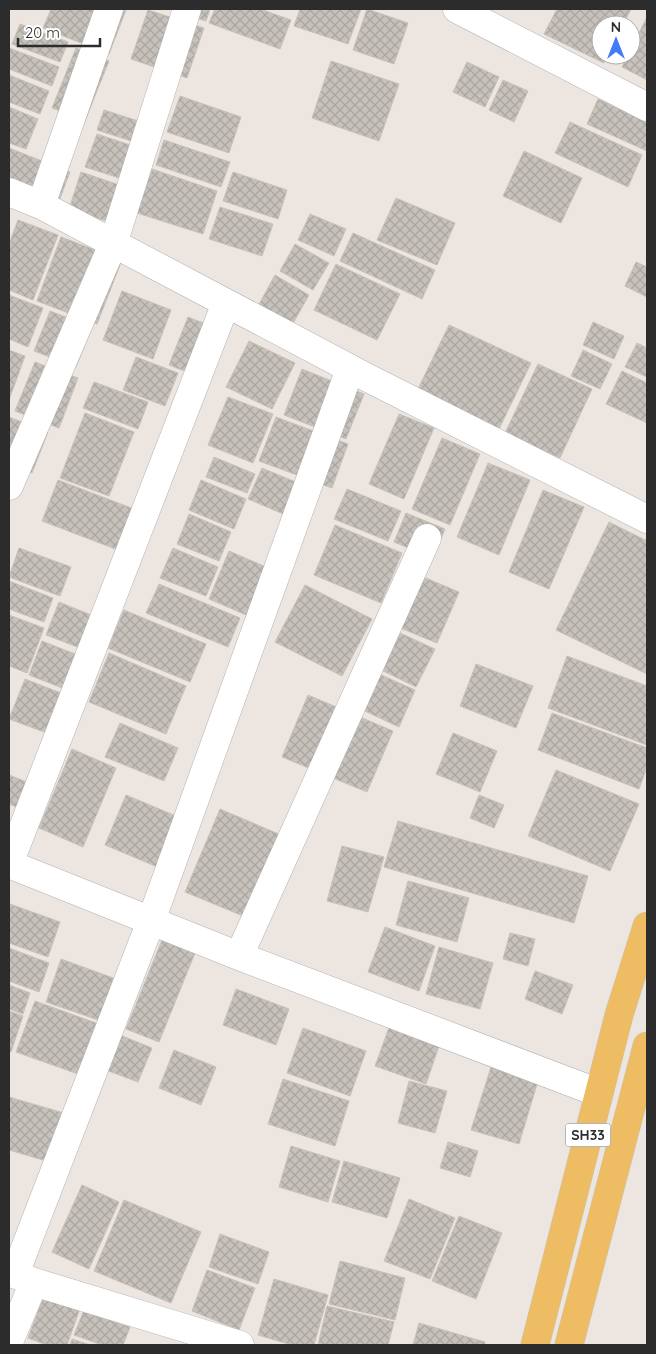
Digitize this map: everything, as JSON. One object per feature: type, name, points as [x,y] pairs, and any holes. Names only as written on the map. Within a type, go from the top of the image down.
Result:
[{"type":"main road","name":"SH33","points":[[535,1345],[619,1015],[647,926]]},
{"type":"main road","name":"SH33","points":[[570,1345],[647,1046]]},
{"type":"street","points":[[41,205],[110,9]]},
{"type":"street","points":[[9,486],[113,244],[187,9]]},
{"type":"street","points":[[457,9],[647,107]]},
{"type":"street","points":[[9,192],[41,205],[350,369],[647,519]]},
{"type":"street","points":[[226,303],[9,864],[239,956],[599,1093]]},
{"type":"street","points":[[9,1342],[19,1276],[151,921],[350,369]]},
{"type":"street","points":[[239,956],[427,538]]},
{"type":"street","points":[[19,1276],[240,1345]]},
{"type":"building","points":[[51,9],[126,10],[109,54],[43,28]]},
{"type":"building","points":[[169,9],[210,9],[206,21]]},
{"type":"building","points":[[215,9],[260,9],[291,20],[280,49],[209,23]]},
{"type":"building","points":[[300,9],[361,9],[348,44],[294,26]]},
{"type":"building","points":[[367,9],[408,23],[394,64],[353,50]]},
{"type":"building","points":[[557,9],[631,9],[628,15],[591,15],[591,57],[544,34]]},
{"type":"building","points":[[148,10],[204,28],[187,78],[131,59]]},
{"type":"building","points":[[647,17],[647,80],[622,67],[623,65],[641,65],[641,29]]},
{"type":"building","points":[[20,24],[68,42],[60,62],[12,44]]},
{"type":"building","points":[[9,48],[59,67],[52,86],[9,69]]},
{"type":"building","points":[[76,48],[109,61],[85,121],[52,108]]},
{"type":"building","points":[[331,61],[399,84],[379,141],[312,118]]},
{"type":"building","points":[[467,62],[499,77],[485,107],[453,92]]},
{"type":"building","points":[[9,75],[49,91],[40,114],[9,102]]},
{"type":"building","points":[[503,80],[528,91],[514,122],[489,110]]},
{"type":"building","points":[[180,96],[241,117],[229,153],[167,132]]},
{"type":"building","points":[[598,99],[647,122],[647,151],[587,124]]},
{"type":"building","points":[[9,107],[38,119],[26,149],[9,143]]},
{"type":"building","points":[[104,110],[157,127],[150,147],[97,130]]},
{"type":"building","points":[[570,122],[642,155],[628,187],[555,153]]},
{"type":"building","points":[[97,134],[148,151],[138,184],[85,167]]},
{"type":"building","points":[[164,140],[230,162],[221,187],[156,165]]},
{"type":"building","points":[[9,148],[70,172],[59,201],[9,182]]},
{"type":"building","points":[[524,151],[582,178],[561,223],[503,196]]},
{"type":"building","points":[[152,169],[217,191],[203,234],[137,213]]},
{"type":"building","points":[[81,172],[137,191],[125,227],[69,209]]},
{"type":"building","points":[[233,172],[287,190],[278,219],[223,201]]},
{"type":"building","points":[[396,198],[455,223],[437,265],[377,240]]},
{"type":"building","points":[[220,207],[273,224],[262,256],[209,239]]},
{"type":"building","points":[[310,214],[346,229],[334,256],[298,240]]},
{"type":"building","points":[[18,220],[58,235],[33,300],[9,290],[9,244]]},
{"type":"building","points":[[353,233],[435,270],[422,299],[340,261]]},
{"type":"building","points":[[61,237],[122,260],[97,324],[37,301]]},
{"type":"building","points":[[295,244],[329,263],[313,290],[280,271]]},
{"type":"building","points":[[636,262],[647,267],[647,297],[625,286]]},
{"type":"building","points":[[336,264],[400,294],[377,340],[314,310]]},
{"type":"building","points":[[275,275],[309,295],[291,327],[257,308]]},
{"type":"building","points":[[122,291],[171,310],[153,359],[103,340]]},
{"type":"building","points":[[9,295],[43,308],[28,347],[9,339]]},
{"type":"building","points":[[50,311],[92,327],[76,367],[34,351]]},
{"type":"building","points":[[188,317],[229,333],[210,381],[169,365]]},
{"type":"building","points":[[593,322],[624,336],[614,359],[583,345]]},
{"type":"building","points":[[449,325],[531,363],[499,429],[417,391]]},
{"type":"building","points":[[249,341],[295,363],[272,409],[226,387]]},
{"type":"building","points":[[637,343],[647,348],[647,377],[625,367]]},
{"type":"building","points":[[9,350],[25,356],[9,400]]},
{"type":"building","points":[[583,350],[612,364],[600,389],[571,376]]},
{"type":"building","points":[[136,357],[178,373],[165,406],[123,390]]},
{"type":"building","points":[[35,362],[78,378],[59,428],[15,411]]},
{"type":"building","points":[[538,364],[592,389],[560,458],[505,433]]},
{"type":"building","points":[[302,369],[364,394],[346,439],[284,415]]},
{"type":"building","points":[[622,371],[647,383],[647,423],[606,404]]},
{"type":"building","points":[[94,382],[148,402],[138,429],[83,408]]},
{"type":"building","points":[[228,397],[273,414],[253,463],[208,445]]},
{"type":"building","points":[[85,413],[134,432],[109,496],[60,478]]},
{"type":"building","points":[[399,414],[434,428],[404,499],[369,484]]},
{"type":"building","points":[[9,417],[48,432],[32,473],[9,464]]},
{"type":"building","points":[[276,417],[348,444],[332,488],[259,461]]},
{"type":"building","points":[[442,438],[480,454],[450,525],[412,509]]},
{"type":"building","points":[[214,457],[255,474],[247,493],[206,477]]},
{"type":"building","points":[[488,463],[530,480],[499,555],[457,537]]},
{"type":"building","points":[[262,468],[315,490],[302,522],[248,499]]},
{"type":"building","points":[[58,480],[155,517],[139,558],[42,521]]},
{"type":"building","points":[[201,480],[246,499],[234,529],[189,510]]},
{"type":"building","points":[[347,489],[401,511],[388,541],[334,519]]},
{"type":"building","points":[[543,490],[584,507],[549,589],[509,572]]},
{"type":"building","points":[[406,513],[445,529],[433,558],[394,542]]},
{"type":"building","points":[[189,514],[231,532],[219,561],[177,544]]},
{"type":"building","points":[[609,522],[647,541],[647,674],[556,630]]},
{"type":"building","points":[[335,525],[402,553],[381,603],[314,575]]},
{"type":"building","points":[[19,548],[71,567],[60,596],[9,577]]},
{"type":"building","points":[[173,548],[218,567],[206,596],[160,578]]},
{"type":"building","points":[[229,551],[280,573],[260,621],[209,599]]},
{"type":"building","points":[[409,571],[459,592],[437,643],[388,623]]},
{"type":"building","points":[[9,581],[53,598],[44,622],[9,609]]},
{"type":"building","points":[[159,584],[240,618],[228,647],[146,613]]},
{"type":"building","points":[[305,585],[372,619],[342,676],[275,642]]},
{"type":"building","points":[[59,602],[106,621],[93,653],[46,635]]},
{"type":"building","points":[[124,610],[206,644],[190,682],[108,648]]},
{"type":"building","points":[[9,615],[44,628],[27,673],[9,666]]},
{"type":"building","points":[[387,627],[435,649],[416,687],[369,664]]},
{"type":"building","points":[[42,641],[93,661],[80,695],[29,675]]},
{"type":"building","points":[[109,653],[186,686],[166,734],[89,702]]},
{"type":"building","points":[[567,656],[647,686],[647,745],[548,708]]},
{"type":"building","points":[[476,664],[533,686],[516,728],[460,706]]},
{"type":"building","points":[[368,669],[415,690],[399,727],[352,705]]},
{"type":"building","points":[[25,679],[71,697],[55,736],[9,719]]},
{"type":"building","points":[[308,695],[393,731],[367,792],[282,757]]},
{"type":"building","points":[[552,713],[647,748],[647,767],[639,789],[538,750]]},
{"type":"building","points":[[120,723],[178,748],[164,781],[105,757]]},
{"type":"building","points":[[453,733],[497,751],[480,792],[436,774]]},
{"type":"building","points":[[72,749],[116,768],[83,847],[39,828]]},
{"type":"building","points":[[556,770],[639,804],[610,871],[528,836]]},
{"type":"building","points":[[9,775],[37,786],[27,811],[9,804]]},
{"type":"building","points":[[126,795],[188,821],[167,871],[105,845]]},
{"type":"building","points":[[479,795],[504,805],[494,828],[470,818]]},
{"type":"building","points":[[220,809],[295,841],[260,923],[185,892]]},
{"type":"building","points":[[398,821],[588,876],[574,923],[384,867]]},
{"type":"building","points":[[342,846],[384,857],[368,912],[327,901]]},
{"type":"building","points":[[408,881],[469,898],[457,942],[396,925]]},
{"type":"building","points":[[10,904],[60,922],[48,957],[9,943]]},
{"type":"building","points":[[385,927],[435,946],[419,991],[368,972]]},
{"type":"building","points":[[510,933],[535,939],[528,966],[503,959]]},
{"type":"building","points":[[162,940],[195,953],[159,1042],[126,1029]]},
{"type":"building","points":[[439,947],[493,963],[480,1009],[426,994]]},
{"type":"building","points":[[9,948],[49,963],[39,992],[9,981]]},
{"type":"building","points":[[61,959],[116,979],[101,1021],[46,1002]]},
{"type":"building","points":[[535,971],[573,985],[562,1014],[525,999]]},
{"type":"building","points":[[9,985],[30,993],[23,1014],[9,1009]]},
{"type":"building","points":[[236,989],[289,1009],[276,1045],[223,1025]]},
{"type":"building","points":[[35,1001],[96,1023],[78,1074],[16,1052]]},
{"type":"building","points":[[9,1011],[23,1016],[11,1052],[9,1051]]},
{"type":"building","points":[[390,1025],[440,1043],[426,1084],[375,1066]]},
{"type":"building","points":[[303,1028],[366,1051],[350,1096],[287,1073]]},
{"type":"building","points":[[120,1035],[152,1048],[138,1082],[106,1070]]},
{"type":"building","points":[[174,1050],[216,1067],[201,1105],[159,1088]]},
{"type":"building","points":[[491,1067],[538,1081],[519,1144],[471,1130]]},
{"type":"building","points":[[283,1079],[349,1101],[335,1146],[268,1124]]},
{"type":"building","points":[[409,1081],[447,1091],[435,1133],[398,1123]]},
{"type":"building","points":[[9,1097],[81,1118],[67,1167],[9,1150]]},
{"type":"building","points":[[448,1142],[478,1151],[470,1177],[440,1168]]},
{"type":"building","points":[[291,1146],[340,1161],[328,1202],[279,1187]]},
{"type":"building","points":[[344,1161],[400,1178],[387,1218],[332,1202]]},
{"type":"building","points":[[82,1185],[119,1202],[89,1269],[52,1252]]},
{"type":"building","points":[[409,1199],[455,1218],[430,1279],[384,1261]]},
{"type":"building","points":[[124,1200],[201,1232],[171,1303],[94,1271]]},
{"type":"building","points":[[459,1216],[502,1233],[476,1299],[432,1281]]},
{"type":"building","points":[[220,1234],[269,1252],[258,1284],[209,1267]]},
{"type":"building","points":[[340,1261],[405,1278],[395,1320],[329,1304]]},
{"type":"building","points":[[207,1270],[255,1288],[239,1330],[192,1311]]},
{"type":"building","points":[[274,1279],[328,1295],[314,1345],[292,1345],[258,1335]]},
{"type":"building","points":[[46,1290],[82,1303],[67,1345],[47,1345],[28,1338]]},
{"type":"building","points":[[327,1306],[394,1322],[388,1345],[318,1345]]},
{"type":"building","points":[[84,1310],[130,1327],[123,1345],[102,1345],[74,1335]]},
{"type":"building","points":[[419,1323],[485,1342],[485,1345],[413,1345]]},
{"type":"building","points":[[72,1339],[90,1345],[70,1345]]}]
